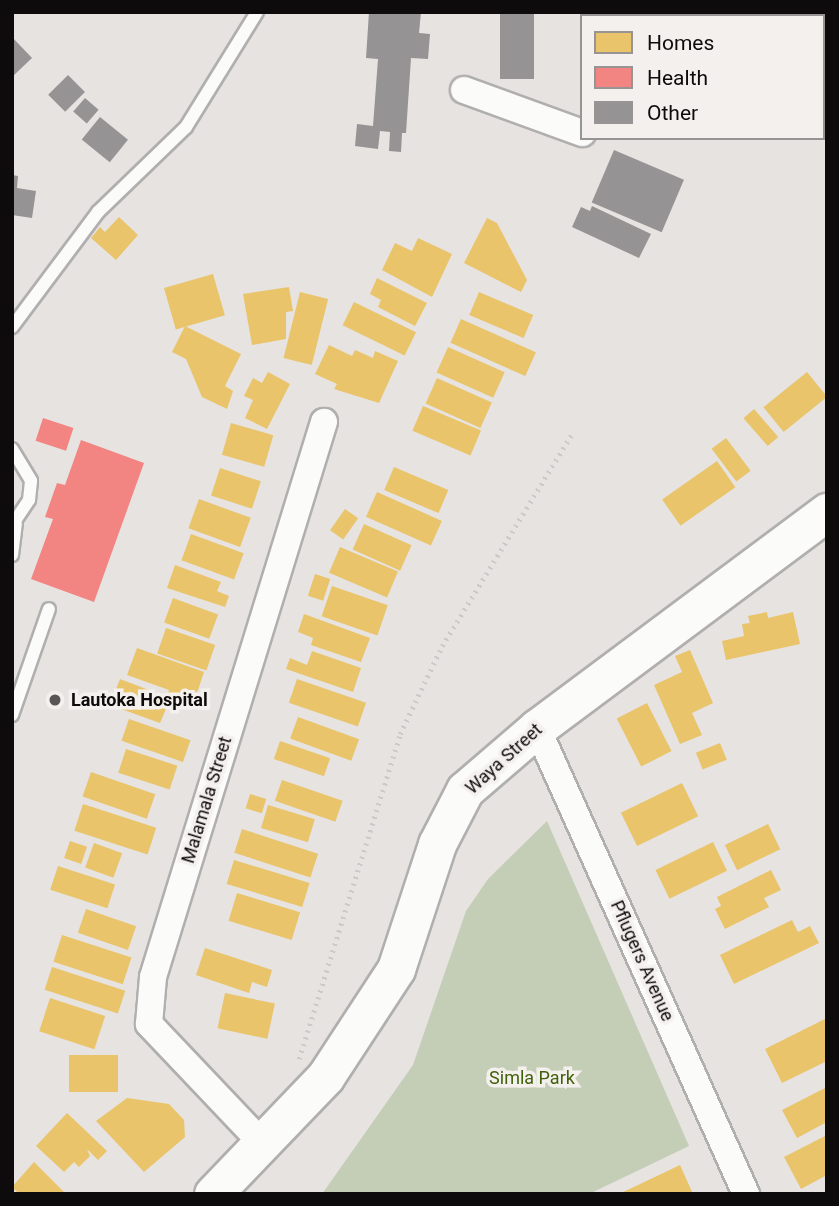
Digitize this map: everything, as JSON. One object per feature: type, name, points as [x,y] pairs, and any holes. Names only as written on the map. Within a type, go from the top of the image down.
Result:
[{"type":"main road","name":"Waya Street","points":[[213,1194],[326,1076],[396,969],[438,844],[465,790],[537,727],[827,513]]},
{"type":"street","points":[[464,90],[580,132]]},
{"type":"street","name":"Malamala Street","points":[[261,1142],[149,1024],[153,977],[324,422]]},
{"type":"street","name":"Pflugers Avenue","points":[[537,727],[746,1194]]},
{"type":"lane","points":[[12,327],[98,212],[186,127],[257,12]]},
{"type":"lane","points":[[12,449],[31,481],[29,500],[14,525],[12,555]]},
{"type":"lane","points":[[12,715],[49,608]]},
{"type":"path","points":[[296,1071],[400,734],[442,646],[573,432]]},
{"type":"green space","name":"Simla Park","points":[[547,821],[689,1146],[589,1194],[322,1194],[413,1065],[466,911],[488,879]]},
{"type":"building: Homes","points":[[119,217],[138,235],[116,260],[91,238],[100,227],[105,232]]},
{"type":"building: Homes","points":[[487,218],[497,223],[527,280],[521,292],[464,263]]},
{"type":"building: Homes","points":[[418,238],[452,254],[432,297],[382,270],[395,243],[412,251]]},
{"type":"building: Homes","points":[[213,274],[225,315],[176,329],[164,288]]},
{"type":"building: Homes","points":[[377,278],[427,303],[415,326],[378,307],[381,300],[370,294]]},
{"type":"building: Homes","points":[[289,287],[293,311],[286,312],[286,339],[252,345],[243,294]]},
{"type":"building: Homes","points":[[300,292],[328,299],[312,365],[284,358]]},
{"type":"building: Homes","points":[[479,292],[533,315],[524,338],[469,315]]},
{"type":"building: Homes","points":[[354,302],[416,332],[405,356],[343,325]]},
{"type":"building: Homes","points":[[461,319],[536,352],[525,376],[450,343]]},
{"type":"building: Homes","points":[[185,326],[241,354],[225,386],[233,391],[227,409],[202,397],[186,359],[172,352]]},
{"type":"building: Homes","points":[[329,345],[352,356],[355,350],[373,358],[375,351],[398,361],[379,403],[334,389],[337,384],[315,374]]},
{"type":"building: Homes","points":[[448,347],[505,372],[493,398],[437,373]]},
{"type":"building: Homes","points":[[268,372],[290,384],[267,429],[245,418],[253,400],[244,396],[253,378],[262,383]]},
{"type":"building: Homes","points":[[807,372],[827,397],[784,432],[763,407]]},
{"type":"building: Homes","points":[[437,378],[492,402],[480,428],[426,404]]},
{"type":"building: Homes","points":[[423,406],[481,431],[470,455],[412,431]]},
{"type":"building: Homes","points":[[754,409],[778,437],[768,446],[743,418]]},
{"type":"building: Homes","points":[[231,423],[273,435],[264,467],[222,455]]},
{"type":"building: Homes","points":[[726,438],[751,471],[736,482],[712,449]]},
{"type":"building: Homes","points":[[717,461],[735,487],[680,526],[662,499]]},
{"type":"building: Homes","points":[[394,467],[448,490],[439,513],[384,490]]},
{"type":"building: Homes","points":[[220,468],[261,481],[252,509],[211,496]]},
{"type":"building: Homes","points":[[377,492],[442,521],[431,546],[366,517]]},
{"type":"building: Homes","points":[[199,499],[251,518],[240,547],[188,528]]},
{"type":"building: Homes","points":[[345,509],[358,518],[343,539],[330,530]]},
{"type":"building: Homes","points":[[364,524],[412,545],[400,571],[353,550]]},
{"type":"building: Homes","points":[[191,534],[244,553],[234,579],[181,560]]},
{"type":"building: Homes","points":[[340,547],[398,572],[387,597],[329,573]]},
{"type":"building: Homes","points":[[175,565],[221,582],[217,591],[229,596],[225,607],[167,588]]},
{"type":"building: Homes","points":[[315,574],[330,579],[323,601],[308,596]]},
{"type":"building: Homes","points":[[332,586],[388,605],[377,635],[322,616]]},
{"type":"building: Homes","points":[[173,598],[218,614],[209,639],[164,622]]},
{"type":"building: Homes","points":[[767,612],[768,618],[793,612],[800,644],[726,660],[722,641],[744,636],[742,624],[750,623],[748,616]]},
{"type":"building: Homes","points":[[304,614],[370,638],[361,662],[311,645],[313,638],[298,632]]},
{"type":"building: Homes","points":[[166,628],[215,645],[206,670],[157,654]]},
{"type":"building: Homes","points":[[137,648],[204,672],[195,699],[188,697],[183,709],[168,704],[160,723],[110,705],[120,679],[167,697],[169,690],[127,675]]},
{"type":"building: Homes","points":[[690,650],[713,703],[692,713],[702,735],[680,744],[654,685],[682,672],[675,656]]},
{"type":"building: Homes","points":[[312,651],[361,668],[353,692],[286,669],[290,658],[307,665]]},
{"type":"building: Homes","points":[[297,679],[366,703],[358,726],[289,703]]},
{"type":"building: Homes","points":[[647,703],[672,751],[641,767],[617,718]]},
{"type":"building: Homes","points":[[298,717],[359,739],[351,761],[290,739]]},
{"type":"building: Homes","points":[[129,719],[190,740],[183,762],[122,741]]},
{"type":"building: Homes","points":[[280,741],[330,758],[324,776],[274,759]]},
{"type":"building: Homes","points":[[720,743],[727,760],[703,769],[696,753]]},
{"type":"building: Homes","points":[[126,749],[177,766],[170,789],[118,773]]},
{"type":"building: Homes","points":[[91,772],[155,794],[147,819],[83,797]]},
{"type":"building: Homes","points":[[282,780],[343,801],[335,822],[275,801]]},
{"type":"building: Homes","points":[[682,783],[698,816],[637,846],[621,813]]},
{"type":"building: Homes","points":[[250,794],[266,799],[262,813],[246,808]]},
{"type":"building: Homes","points":[[83,804],[156,828],[148,854],[74,831]]},
{"type":"building: Homes","points":[[268,805],[315,819],[308,842],[261,828]]},
{"type":"building: Homes","points":[[768,824],[780,849],[737,870],[725,845]]},
{"type":"building: Homes","points":[[242,829],[318,854],[310,877],[234,853]]},
{"type":"building: Homes","points":[[70,841],[87,847],[81,864],[64,858]]},
{"type":"building: Homes","points":[[713,842],[727,871],[670,899],[655,870]]},
{"type":"building: Homes","points":[[94,843],[122,853],[113,878],[85,867]]},
{"type":"building: Homes","points":[[234,860],[310,883],[302,907],[227,884]]},
{"type":"building: Homes","points":[[58,866],[115,885],[107,908],[50,890]]},
{"type":"building: Homes","points":[[771,870],[781,890],[764,898],[769,907],[725,929],[715,909],[721,906],[717,897]]},
{"type":"building: Homes","points":[[237,893],[300,912],[292,940],[229,921]]},
{"type":"building: Homes","points":[[86,909],[136,926],[128,950],[78,933]]},
{"type":"building: Homes","points":[[792,920],[798,932],[810,926],[819,943],[734,984],[720,955]]},
{"type":"building: Homes","points":[[62,935],[131,958],[123,984],[53,962]]},
{"type":"building: Homes","points":[[205,948],[272,970],[267,987],[252,982],[249,993],[196,975]]},
{"type":"building: Homes","points":[[52,967],[125,991],[118,1014],[45,990]]},
{"type":"building: Homes","points":[[225,993],[275,1004],[267,1039],[218,1028]]},
{"type":"building: Homes","points":[[50,998],[105,1016],[94,1049],[39,1031]]},
{"type":"building: Homes","points":[[827,1018],[827,1061],[782,1083],[765,1049]]},
{"type":"building: Homes","points":[[69,1055],[118,1055],[118,1092],[69,1092]]},
{"type":"building: Homes","points":[[827,1087],[827,1122],[797,1138],[782,1110]]},
{"type":"building: Homes","points":[[127,1098],[169,1104],[184,1120],[185,1137],[144,1172],[96,1121]]},
{"type":"building: Homes","points":[[67,1113],[107,1151],[98,1160],[87,1149],[90,1156],[79,1167],[74,1162],[64,1172],[36,1146]]},
{"type":"building: Homes","points":[[827,1135],[827,1175],[801,1189],[784,1157]]},
{"type":"building: Homes","points":[[34,1162],[66,1194],[19,1194],[12,1187]]},
{"type":"building: Homes","points":[[680,1165],[693,1194],[619,1194]]},
{"type":"building: Health","points":[[43,418],[73,428],[66,451],[36,441]]},
{"type":"building: Health","points":[[81,440],[144,463],[94,602],[31,579],[53,519],[45,517],[57,483],[65,485]]},
{"type":"building: Other","points":[[369,12],[421,12],[419,33],[430,34],[428,59],[411,58],[406,133],[402,133],[401,152],[389,151],[390,132],[380,131],[378,149],[355,146],[357,124],[373,126],[378,59],[366,58]]},
{"type":"building: Other","points":[[500,12],[534,12],[534,79],[500,79]]},
{"type":"building: Other","points":[[594,12],[629,12],[629,14]]},
{"type":"building: Other","points":[[12,37],[32,58],[12,77]]},
{"type":"building: Other","points":[[68,75],[85,92],[65,112],[48,95]]},
{"type":"building: Other","points":[[85,98],[99,110],[87,123],[73,112]]},
{"type":"building: Other","points":[[100,117],[128,140],[110,162],[82,140]]},
{"type":"building: Other","points":[[614,150],[684,180],[662,232],[592,202]]},
{"type":"building: Other","points":[[12,175],[18,176],[17,188],[36,191],[32,218],[12,215]]},
{"type":"building: Other","points":[[592,206],[651,234],[639,258],[572,227],[581,207],[590,211]]},
{"type":"place","name":"Lautoka Hospital","points":[[55,700]]}]
